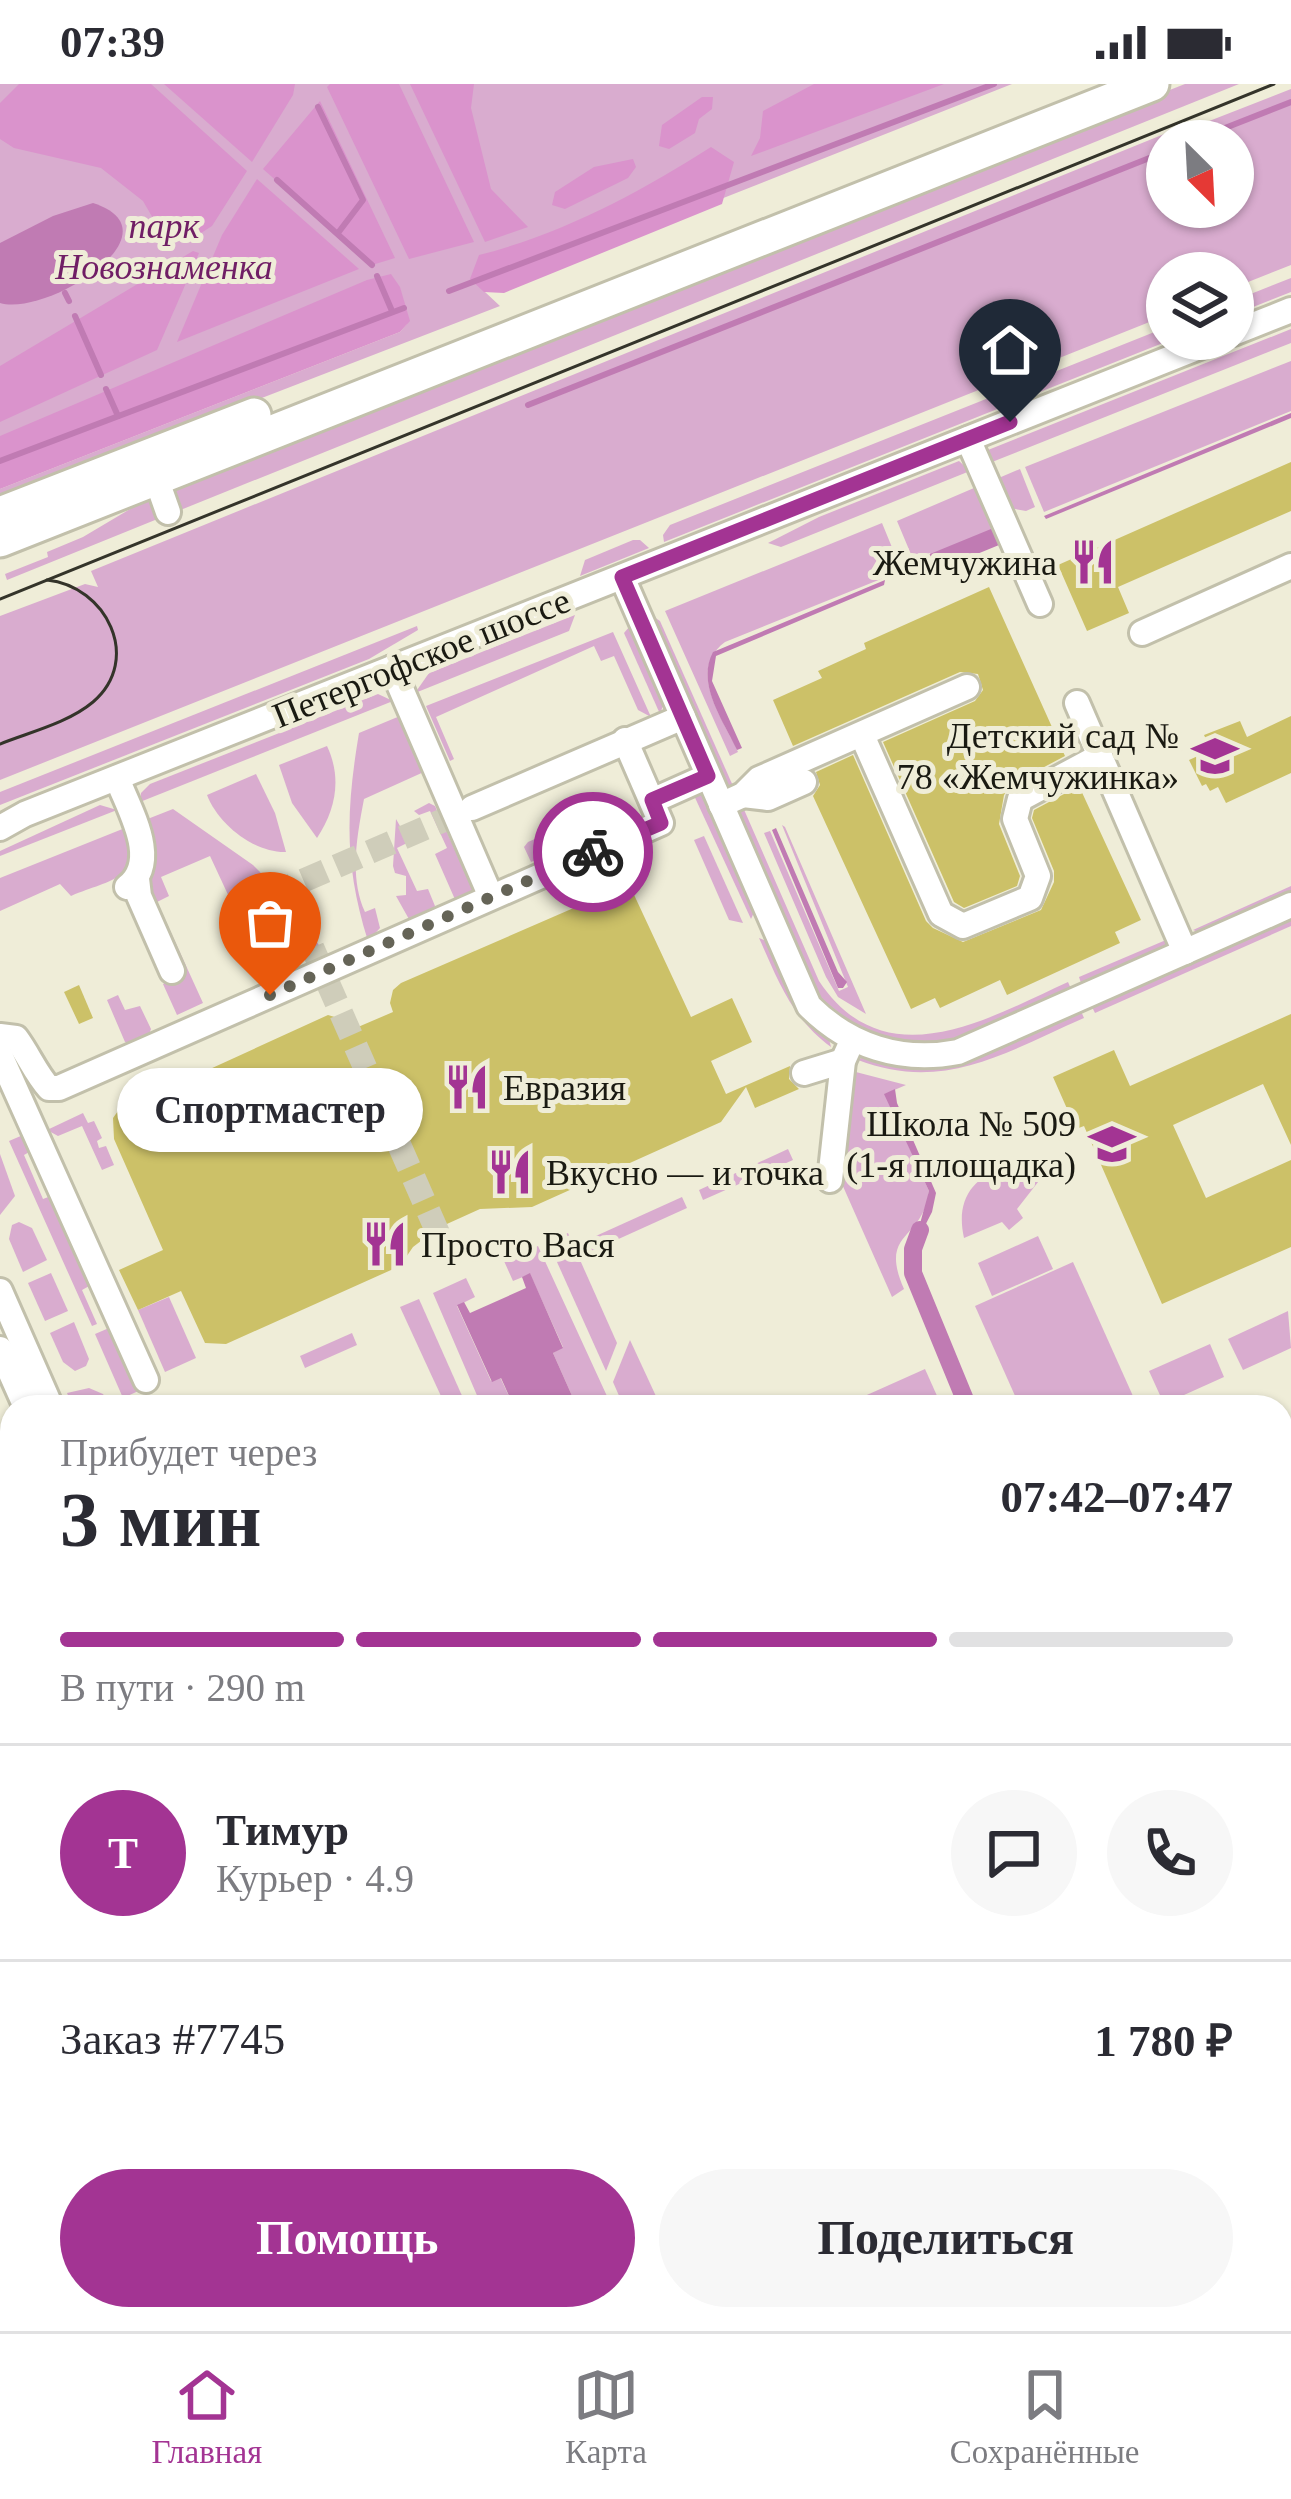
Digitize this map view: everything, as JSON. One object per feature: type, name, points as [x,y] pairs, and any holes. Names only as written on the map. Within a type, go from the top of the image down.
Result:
[{"type":"main road","points":[[0,514],[1093,84]]},
{"type":"main road","points":[[0,540],[1152,84]]},
{"type":"street","points":[[1254,325],[1291,310]]},
{"type":"street","name":"Петергофское шоссе","points":[[0,824],[1166,360]]},
{"type":"street","points":[[968,439],[1040,604]]},
{"type":"street","points":[[156,478],[168,512]]},
{"type":"street","points":[[1142,633],[1291,566]]},
{"type":"street","points":[[622,577],[708,776],[732,800],[809,1006],[847,1051],[830,1180]]},
{"type":"street","points":[[392,668],[491,897]]},
{"type":"street","points":[[732,800],[760,779],[967,687]]},
{"type":"street","points":[[1077,704],[1185,952]]},
{"type":"street","points":[[472,808],[683,717]]},
{"type":"street","points":[[862,735],[941,914],[964,926],[1030,898],[1038,875],[1015,819],[1020,799],[1100,756]]},
{"type":"street","points":[[0,1036],[16,1038],[42,1081],[49,1088],[59,1088],[661,823],[625,740]]},
{"type":"street","points":[[652,800],[708,776]]},
{"type":"street","points":[[117,778],[143,848],[143,864],[132,883],[172,970]]},
{"type":"street","points":[[732,800],[768,798],[804,782]]},
{"type":"street","points":[[804,1073],[847,1051],[958,1052],[1291,905]]},
{"type":"street","points":[[0,1055],[146,1380]]},
{"type":"street","points":[[0,1291],[46,1395]]},
{"type":"street","points":[[0,1349],[21,1395]]},
{"type":"green space","name":"парк Новознаменка","points":[[0,84],[1012,84],[485,292],[500,306],[0,499],[0,489],[400,332],[407,324],[0,483]]},
{"type":"green space","points":[[1185,84],[1239,84],[178,511],[173,481]]},
{"type":"green space","points":[[1291,89],[1291,265],[1254,280],[1254,252],[1146,252],[1146,323],[0,780],[0,616],[85,584],[98,587],[91,571],[1146,141],[1146,228],[1254,228],[1254,120],[1212,120]]},
{"type":"green space","points":[[1291,278],[1291,292],[1254,307],[1254,293]]},
{"type":"green space","points":[[1291,329],[1291,343],[1254,358],[1254,344]]},
{"type":"green space","points":[[1146,335],[1146,350],[664,542],[670,525]]},
{"type":"green space","points":[[1213,360],[1248,360],[987,464],[988,450]]},
{"type":"green space","points":[[1291,361],[1291,411],[1044,512],[1025,467]]},
{"type":"green space","points":[[959,461],[970,471],[781,547],[768,543],[819,517]]},
{"type":"green space","points":[[1020,469],[1035,507],[1026,511],[1010,508],[994,480]]},
{"type":"green space","points":[[974,488],[995,534],[933,560],[930,553],[913,559],[897,521]]},
{"type":"green space","points":[[152,496],[160,518],[7,580],[5,574],[48,557],[47,552],[83,537]]},
{"type":"green space","points":[[882,523],[898,562],[883,568],[886,577],[725,642],[714,654],[708,681],[738,752],[730,756],[665,611]]},
{"type":"green space","points":[[633,540],[649,548],[580,576],[585,560]]},
{"type":"green space","points":[[575,615],[569,631],[415,693],[429,673]]},
{"type":"green space","points":[[649,618],[660,621],[733,786],[725,787]]},
{"type":"green space","points":[[417,626],[418,630],[369,659],[0,805],[0,792]]},
{"type":"green space","points":[[630,626],[664,703],[660,714],[624,633]]},
{"type":"green space","points":[[613,632],[651,717],[638,710],[614,656],[601,661],[594,646],[436,717],[454,759],[450,761],[426,706]]},
{"type":"green space","points":[[378,694],[393,701],[140,802],[150,784]]},
{"type":"green space","points":[[400,716],[426,771],[364,799],[357,885],[365,912],[375,908],[380,928],[368,941],[351,862],[355,761],[359,733]]},
{"type":"green space","points":[[327,746],[335,793],[317,838],[292,803],[279,765]]},
{"type":"green space","points":[[256,774],[275,813],[286,852],[262,848],[239,835],[219,816],[207,795]]},
{"type":"green space","points":[[691,789],[705,792],[756,908],[751,919]]},
{"type":"green space","points":[[429,803],[435,806],[473,890],[457,904],[435,854],[447,848],[430,811],[419,815],[414,811]]},
{"type":"green space","points":[[100,805],[117,810],[0,856],[0,851]]},
{"type":"green space","points":[[742,805],[819,981],[845,1011],[874,1028],[905,1035],[938,1032],[971,1024],[1068,982],[1072,991],[955,1041],[903,1042],[853,1026],[826,1005],[810,982],[735,812]]},
{"type":"green space","points":[[173,809],[253,865],[292,904],[328,959],[313,963],[300,947],[307,934],[273,899],[263,906],[255,888],[230,899],[210,856],[161,877],[169,896],[157,902],[203,1003],[177,1015],[163,984],[184,973],[145,887],[145,820]]},
{"type":"green space","points":[[584,817],[595,832],[592,838],[531,862],[524,847],[528,842]]},
{"type":"green space","points":[[396,819],[409,842],[397,848],[417,891],[428,889],[435,906],[432,912],[410,921],[396,896],[406,895],[406,876],[395,873],[393,866]]},
{"type":"green space","points":[[782,825],[866,1014],[838,997],[826,977],[764,833],[770,831],[839,991],[848,987]]},
{"type":"green space","points":[[125,828],[130,858],[111,881],[71,896],[60,884],[0,911],[0,878]]},
{"type":"green space","points":[[704,836],[743,923],[729,920],[694,840]]},
{"type":"green space","points":[[1291,886],[1291,893],[1201,933],[1193,930]]},
{"type":"green space","points":[[1291,916],[1291,926],[1095,1013],[1091,1005]]},
{"type":"green space","points":[[1173,937],[1170,948],[1082,986],[1079,977]]},
{"type":"green space","points":[[759,938],[771,943],[831,1047],[796,1011]]},
{"type":"green space","points":[[118,995],[125,1010],[140,1006],[151,1029],[148,1037],[125,1042],[107,1000]]},
{"type":"green space","points":[[1080,1009],[1084,1018],[974,1064],[919,1072],[858,1060],[866,1055],[887,1060]]},
{"type":"green space","points":[[852,1071],[906,1085],[885,1094],[929,1191],[919,1220],[899,1246],[897,1270],[904,1289],[892,1297],[838,1175]]},
{"type":"green space","points":[[83,1113],[88,1123],[94,1121],[102,1138],[97,1141],[99,1148],[106,1146],[114,1165],[102,1170],[82,1126],[58,1136],[47,1130]]},
{"type":"green space","points":[[23,1135],[31,1151],[24,1155],[43,1199],[51,1196],[91,1285],[82,1290],[97,1324],[92,1326],[9,1141]]},
{"type":"green space","points":[[788,1149],[793,1160],[703,1200],[699,1190]]},
{"type":"green space","points":[[0,1154],[15,1196],[0,1215]]},
{"type":"green space","points":[[1006,1167],[1025,1168],[1042,1177],[1017,1209],[1023,1218],[1009,1230],[1002,1222],[964,1238],[962,1213],[968,1193],[983,1178]]},
{"type":"green space","points":[[682,1197],[687,1208],[592,1251],[587,1240]]},
{"type":"green space","points":[[19,1222],[32,1228],[47,1260],[23,1272],[9,1239],[12,1225]]},
{"type":"green space","points":[[568,1233],[617,1343],[606,1371],[548,1242]]},
{"type":"green space","points":[[1038,1236],[1053,1269],[992,1296],[978,1263]]},
{"type":"green space","points":[[538,1246],[606,1395],[572,1395],[553,1353],[563,1347],[530,1274],[513,1281],[504,1261]]},
{"type":"green space","points":[[1073,1262],[1133,1395],[1015,1395],[975,1306]]},
{"type":"green space","points":[[51,1273],[68,1311],[45,1321],[28,1283]]},
{"type":"green space","points":[[466,1278],[475,1297],[457,1306],[491,1381],[500,1377],[508,1395],[477,1395],[433,1293]]},
{"type":"green space","points":[[169,1297],[196,1358],[165,1372],[138,1310]]},
{"type":"green space","points":[[419,1299],[462,1395],[440,1395],[400,1307]]},
{"type":"green space","points":[[1288,1311],[1291,1348],[1243,1370],[1228,1339]]},
{"type":"green space","points":[[74,1322],[89,1359],[75,1371],[63,1362],[50,1333]]},
{"type":"green space","points":[[109,1328],[132,1380],[145,1388],[122,1395],[95,1334]]},
{"type":"green space","points":[[352,1333],[357,1345],[305,1368],[300,1356]]},
{"type":"green space","points":[[630,1340],[655,1395],[619,1395],[613,1382]]},
{"type":"green space","points":[[1210,1344],[1224,1377],[1184,1395],[1160,1395],[1149,1371]]},
{"type":"green space","points":[[925,1369],[937,1395],[867,1395]]},
{"type":"green space","points":[[89,1388],[104,1395],[68,1395]]},
{"type":"shaded area","points":[[19,84],[151,84],[247,171],[212,226],[187,242],[158,227],[143,201],[101,168],[14,148],[0,139],[0,103]]},
{"type":"shaded area","points":[[164,84],[295,84],[252,162]]},
{"type":"shaded area","points":[[399,84],[474,242],[409,259],[327,87]]},
{"type":"shaded area","points":[[410,84],[474,84],[471,108],[491,189],[528,227],[485,242]]},
{"type":"shaded area","points":[[814,84],[944,84],[751,156],[760,138],[763,111]]},
{"type":"shaded area","points":[[702,97],[713,97],[712,109],[699,119],[695,133],[669,149],[659,146],[662,125]]},
{"type":"shaded area","points":[[320,101],[395,258],[372,265],[263,169]]},
{"type":"shaded area","points":[[711,147],[734,162],[722,204],[504,293],[484,292],[470,279],[479,255],[540,236],[599,210]]},
{"type":"shaded area","points":[[633,159],[636,167],[628,178],[565,209],[552,205],[555,192],[594,167]]},
{"type":"shaded area","points":[[257,179],[359,269],[177,342],[222,235]]},
{"type":"shaded area","points":[[93,203],[116,216],[123,233],[115,251],[74,285],[21,304],[0,303],[0,243],[53,216]]},
{"type":"shaded area","points":[[193,251],[199,253],[157,350],[0,422],[0,366]]},
{"type":"shaded area","points":[[391,274],[410,321],[400,332],[0,489],[0,436],[367,280]]},
{"type":"shaded area","points":[[1291,413],[1291,418],[1044,516]]},
{"type":"shaded area","points":[[885,580],[884,585],[716,656],[712,681],[742,748],[737,750],[709,689],[713,652]]},
{"type":"shaded area","points":[[776,828],[838,972],[847,982],[843,988],[838,988],[772,830]]},
{"type":"shaded area","points":[[895,1089],[936,1193],[913,1249],[929,1191],[884,1094]]},
{"type":"shaded area","points":[[530,1273],[563,1348],[553,1353],[572,1395],[509,1395],[501,1378],[492,1382],[457,1305],[464,1302],[470,1313],[526,1288],[522,1277]]},
{"type":"building","points":[[1291,462],[1291,511],[1118,587],[1129,613],[1087,631],[1058,565]]},
{"type":"building","points":[[989,587],[1065,756],[1012,784],[1004,795],[999,824],[1020,876],[1017,886],[964,908],[954,902],[883,742],[975,701],[983,690],[978,674],[960,672],[793,746],[773,700],[822,678],[818,671],[866,649],[864,643]]},
{"type":"building","points":[[1291,716],[1291,773],[1226,803],[1218,787],[1210,791],[1206,784],[1202,786],[1189,760],[1211,750],[1204,735],[1240,721],[1247,737]]},
{"type":"building","points":[[853,755],[933,928],[963,942],[1041,910],[1054,871],[1032,818],[1034,810],[1079,786],[1141,920],[1115,932],[1120,943],[1007,995],[1000,980],[940,1008],[935,998],[911,1009],[813,796],[820,785],[816,772]]},
{"type":"building","points":[[629,884],[691,1017],[732,998],[752,1042],[711,1061],[726,1094],[790,1066],[789,1079],[799,1089],[755,1108],[746,1087],[721,1122],[532,1207],[480,1209],[438,1228],[413,1247],[400,1266],[226,1344],[205,1343],[181,1291],[138,1310],[119,1270],[163,1250],[114,1139],[113,1118],[118,1111],[328,1015],[348,1021],[351,1030],[393,1012],[393,990],[401,983]]},
{"type":"building","points":[[79,985],[93,1018],[79,1024],[64,992]]},
{"type":"building","points":[[1291,1014],[1291,1145],[1263,1084],[1173,1125],[1206,1198],[1291,1160],[1291,1247],[1162,1304],[1084,1126],[1076,1129],[1053,1077],[1114,1050],[1130,1086]]},
{"type":"waterway","points":[[449,291],[994,84]]},
{"type":"waterway","points":[[1245,120],[1291,102]]},
{"type":"waterway","points":[[318,107],[363,200],[338,233]]},
{"type":"waterway","points":[[528,405],[1146,159]]},
{"type":"waterway","points":[[277,180],[372,265]]},
{"type":"waterway","points":[[377,276],[392,311]]},
{"type":"waterway","points":[[65,293],[69,301]]},
{"type":"waterway","points":[[0,461],[404,308]]},
{"type":"waterway","points":[[75,316],[101,375]]},
{"type":"waterway","points":[[106,389],[118,416]]},
{"type":"waterway","points":[[934,562],[995,537]]},
{"type":"waterway","points":[[920,1230],[913,1249],[913,1273],[963,1395]]},
{"type":"tunnel","points":[[438,1233],[286,888],[472,808]]},
{"type":"tram line","points":[[0,599],[1274,84]]},
{"type":"tram line","points":[[0,744],[83,709],[108,685],[115,666],[116,646],[101,610],[68,585],[47,580]]},
{"type":"way so far","points":[[270,995],[593,852]]},
{"type":"place","name":"Жемчужина","points":[[1093,562]]},
{"type":"place","name":"Детский сад № 78 «Жемчужинка»","points":[[1215,756]]},
{"type":"place","name":"Спортмастер","points":[[270,995]]},
{"type":"place","name":"Евразия","points":[[467,1087]]},
{"type":"place","name":"Школа № 509 (1-я площадка)","points":[[1112,1144]]},
{"type":"place","name":"Вкусно — и точка","points":[[510,1172]]},
{"type":"place","name":"Просто Вася","points":[[385,1244]]},
{"type":"route","points":[[593,852],[661,823],[652,800],[708,776],[622,577],[1010,422]]}]
